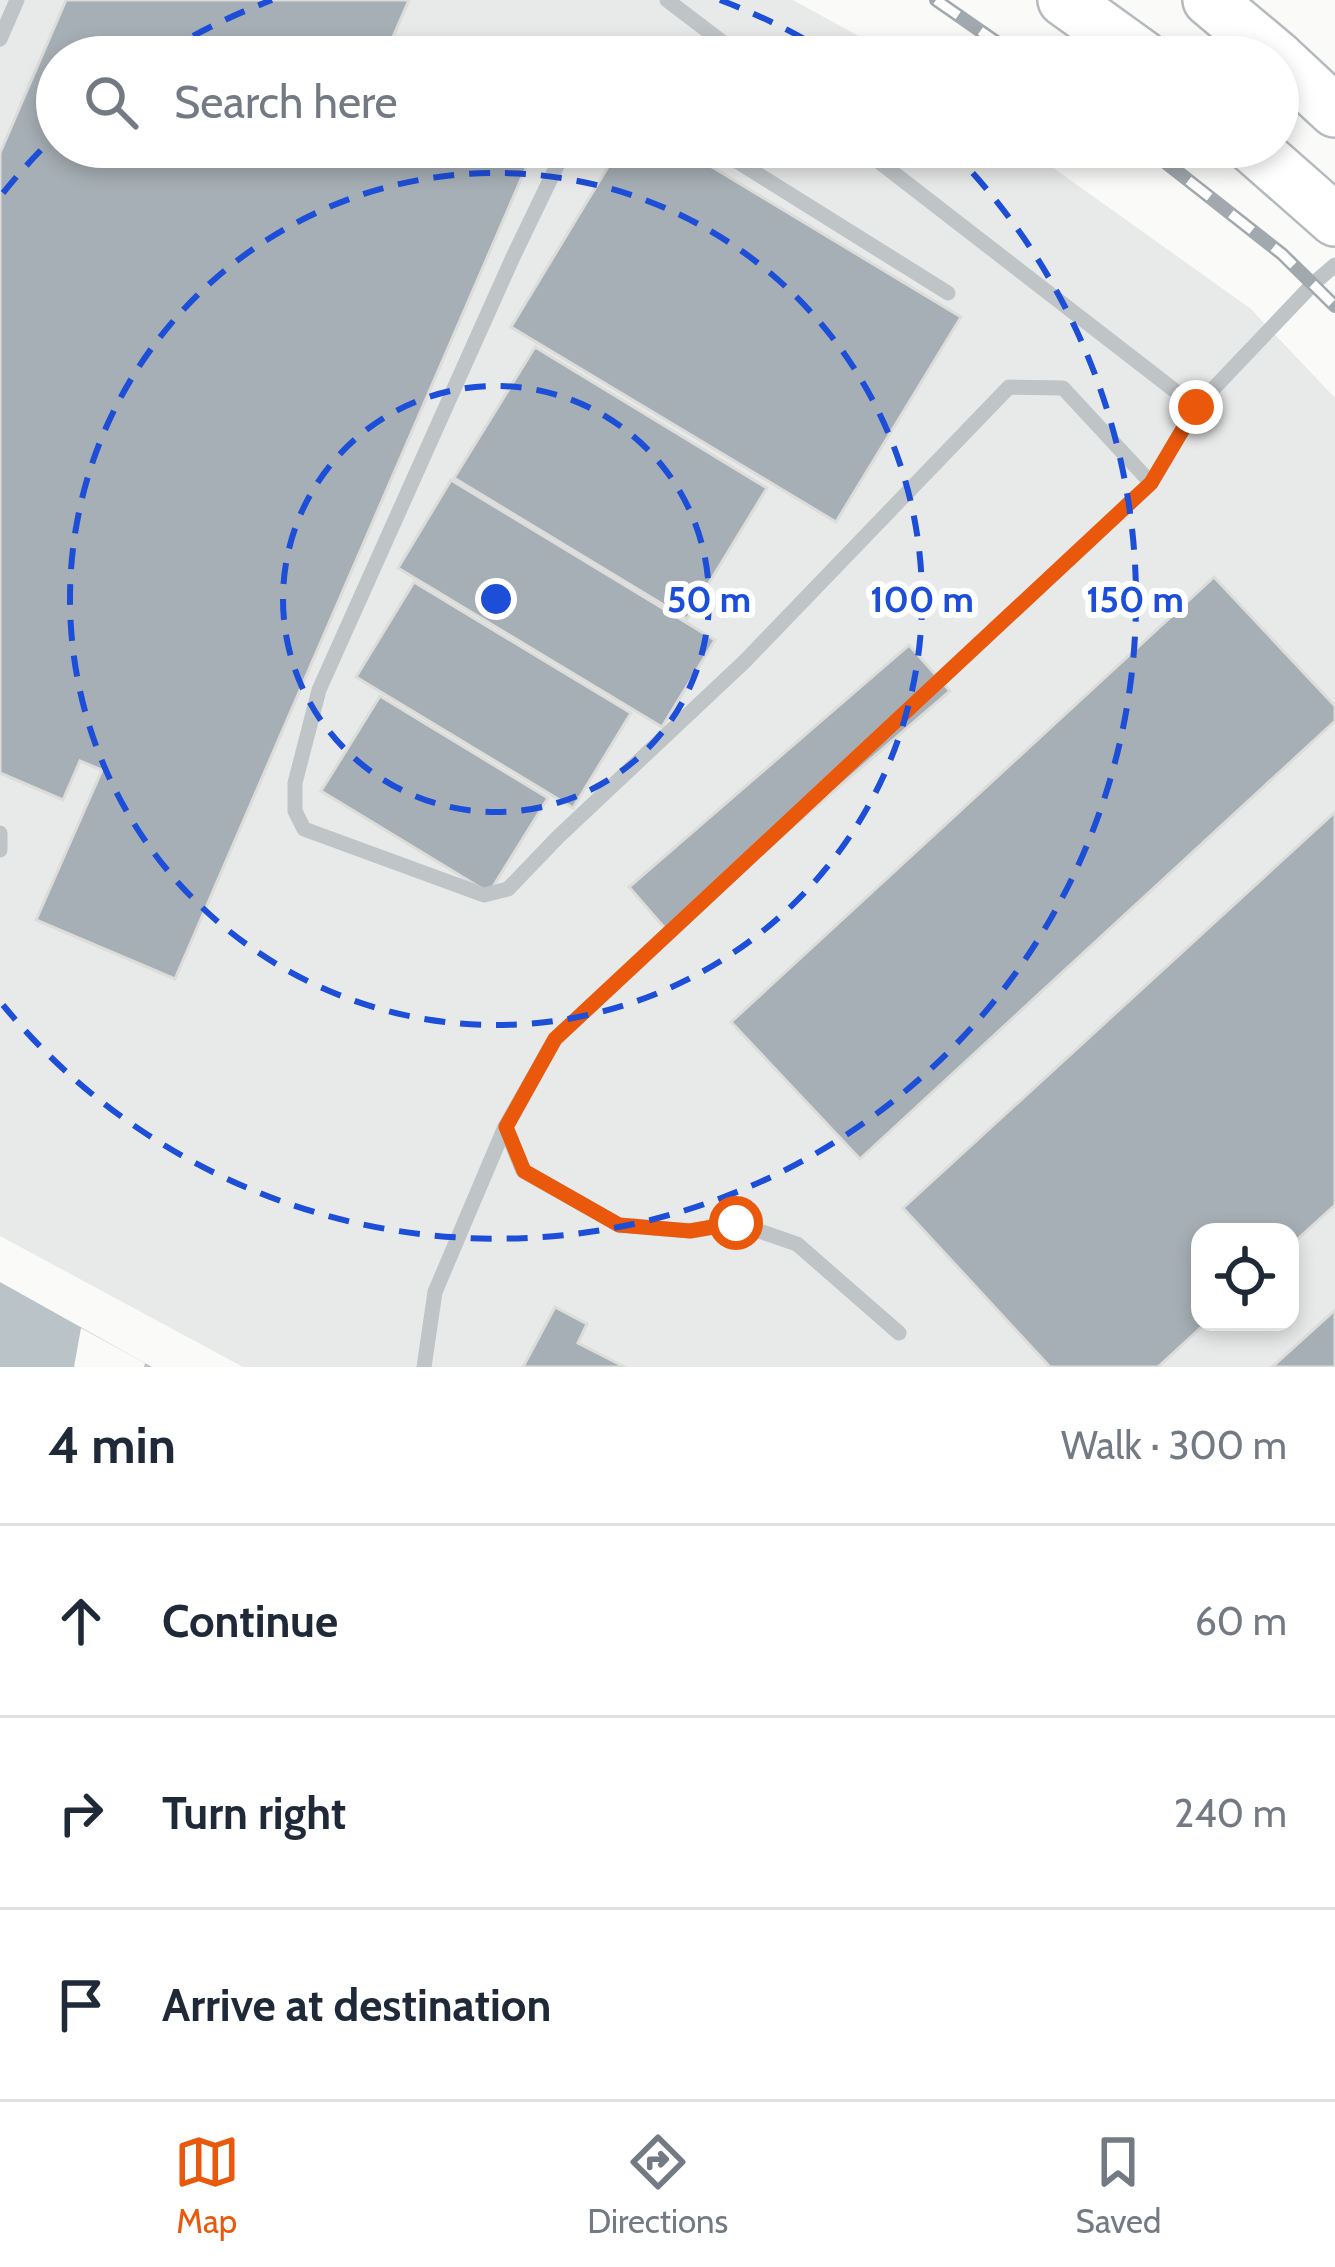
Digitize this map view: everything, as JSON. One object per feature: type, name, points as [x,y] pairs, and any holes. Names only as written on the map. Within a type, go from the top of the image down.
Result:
[{"type":"main road","points":[[1064,0],[1114,36]]},
{"type":"main road","points":[[1209,0],[1253,36]]},
{"type":"main road","points":[[1299,77],[1335,111]]},
{"type":"main road","points":[[1276,168],[1335,220]]},
{"type":"lane","points":[[0,39],[17,0]]},
{"type":"lane","points":[[668,0],[715,36]]},
{"type":"lane","points":[[556,168],[319,690],[295,783],[295,811],[304,829],[484,895],[508,889],[744,662],[1010,387],[1064,388],[1151,483]]},
{"type":"lane","points":[[748,168],[948,293]]},
{"type":"lane","points":[[887,168],[1196,407]]},
{"type":"lane","points":[[424,1367],[435,1292],[506,1127],[555,1039],[1151,483],[1196,407],[1335,265]]},
{"type":"lane","points":[[0,833],[0,850]]},
{"type":"lane","points":[[506,1127],[524,1171],[619,1225],[690,1231],[736,1223],[797,1244],[899,1333]]},
{"type":"shaded area","points":[[0,0],[793,0],[859,36],[36,36],[36,168],[1053,168],[1251,309],[1335,398],[1335,1367],[243,1367],[0,1236]]},
{"type":"shaded area","points":[[0,1282],[152,1367],[0,1367]]},
{"type":"pier","points":[[81,1328],[145,1363],[144,1367],[74,1367]]},
{"type":"building","points":[[66,0],[409,0],[393,36],[50,36]]},
{"type":"building","points":[[36,70],[36,168],[526,168],[175,979],[36,920],[102,770],[80,761],[63,800],[0,773],[0,153]]},
{"type":"building","points":[[607,168],[714,168],[961,317],[836,522],[511,327]]},
{"type":"building","points":[[535,347],[767,488],[687,619],[454,478]]},
{"type":"building","points":[[451,480],[715,640],[662,727],[398,568]]},
{"type":"building","points":[[1214,577],[1335,706],[1335,721],[860,1159],[731,1022]]},
{"type":"building","points":[[414,582],[631,713],[573,808],[356,677]]},
{"type":"building","points":[[909,645],[950,691],[669,933],[629,887]]},
{"type":"building","points":[[380,696],[548,798],[489,893],[321,791]]},
{"type":"building","points":[[1335,812],[1335,1205],[1299,1238],[1299,1223],[1191,1223],[1191,1331],[1197,1331],[1158,1367],[1050,1367],[903,1208]]},
{"type":"building","points":[[555,1307],[587,1324],[578,1343],[625,1367],[523,1367]]},
{"type":"building","points":[[1335,1310],[1335,1367],[1272,1367]]},
{"type":"railway","points":[[936,0],[988,36]]},
{"type":"railway","points":[[1173,168],[1282,254],[1335,306]]},
{"type":"route","points":[[736,1223],[690,1231],[619,1225],[524,1171],[506,1127],[555,1039],[1151,483],[1196,407]]}]
